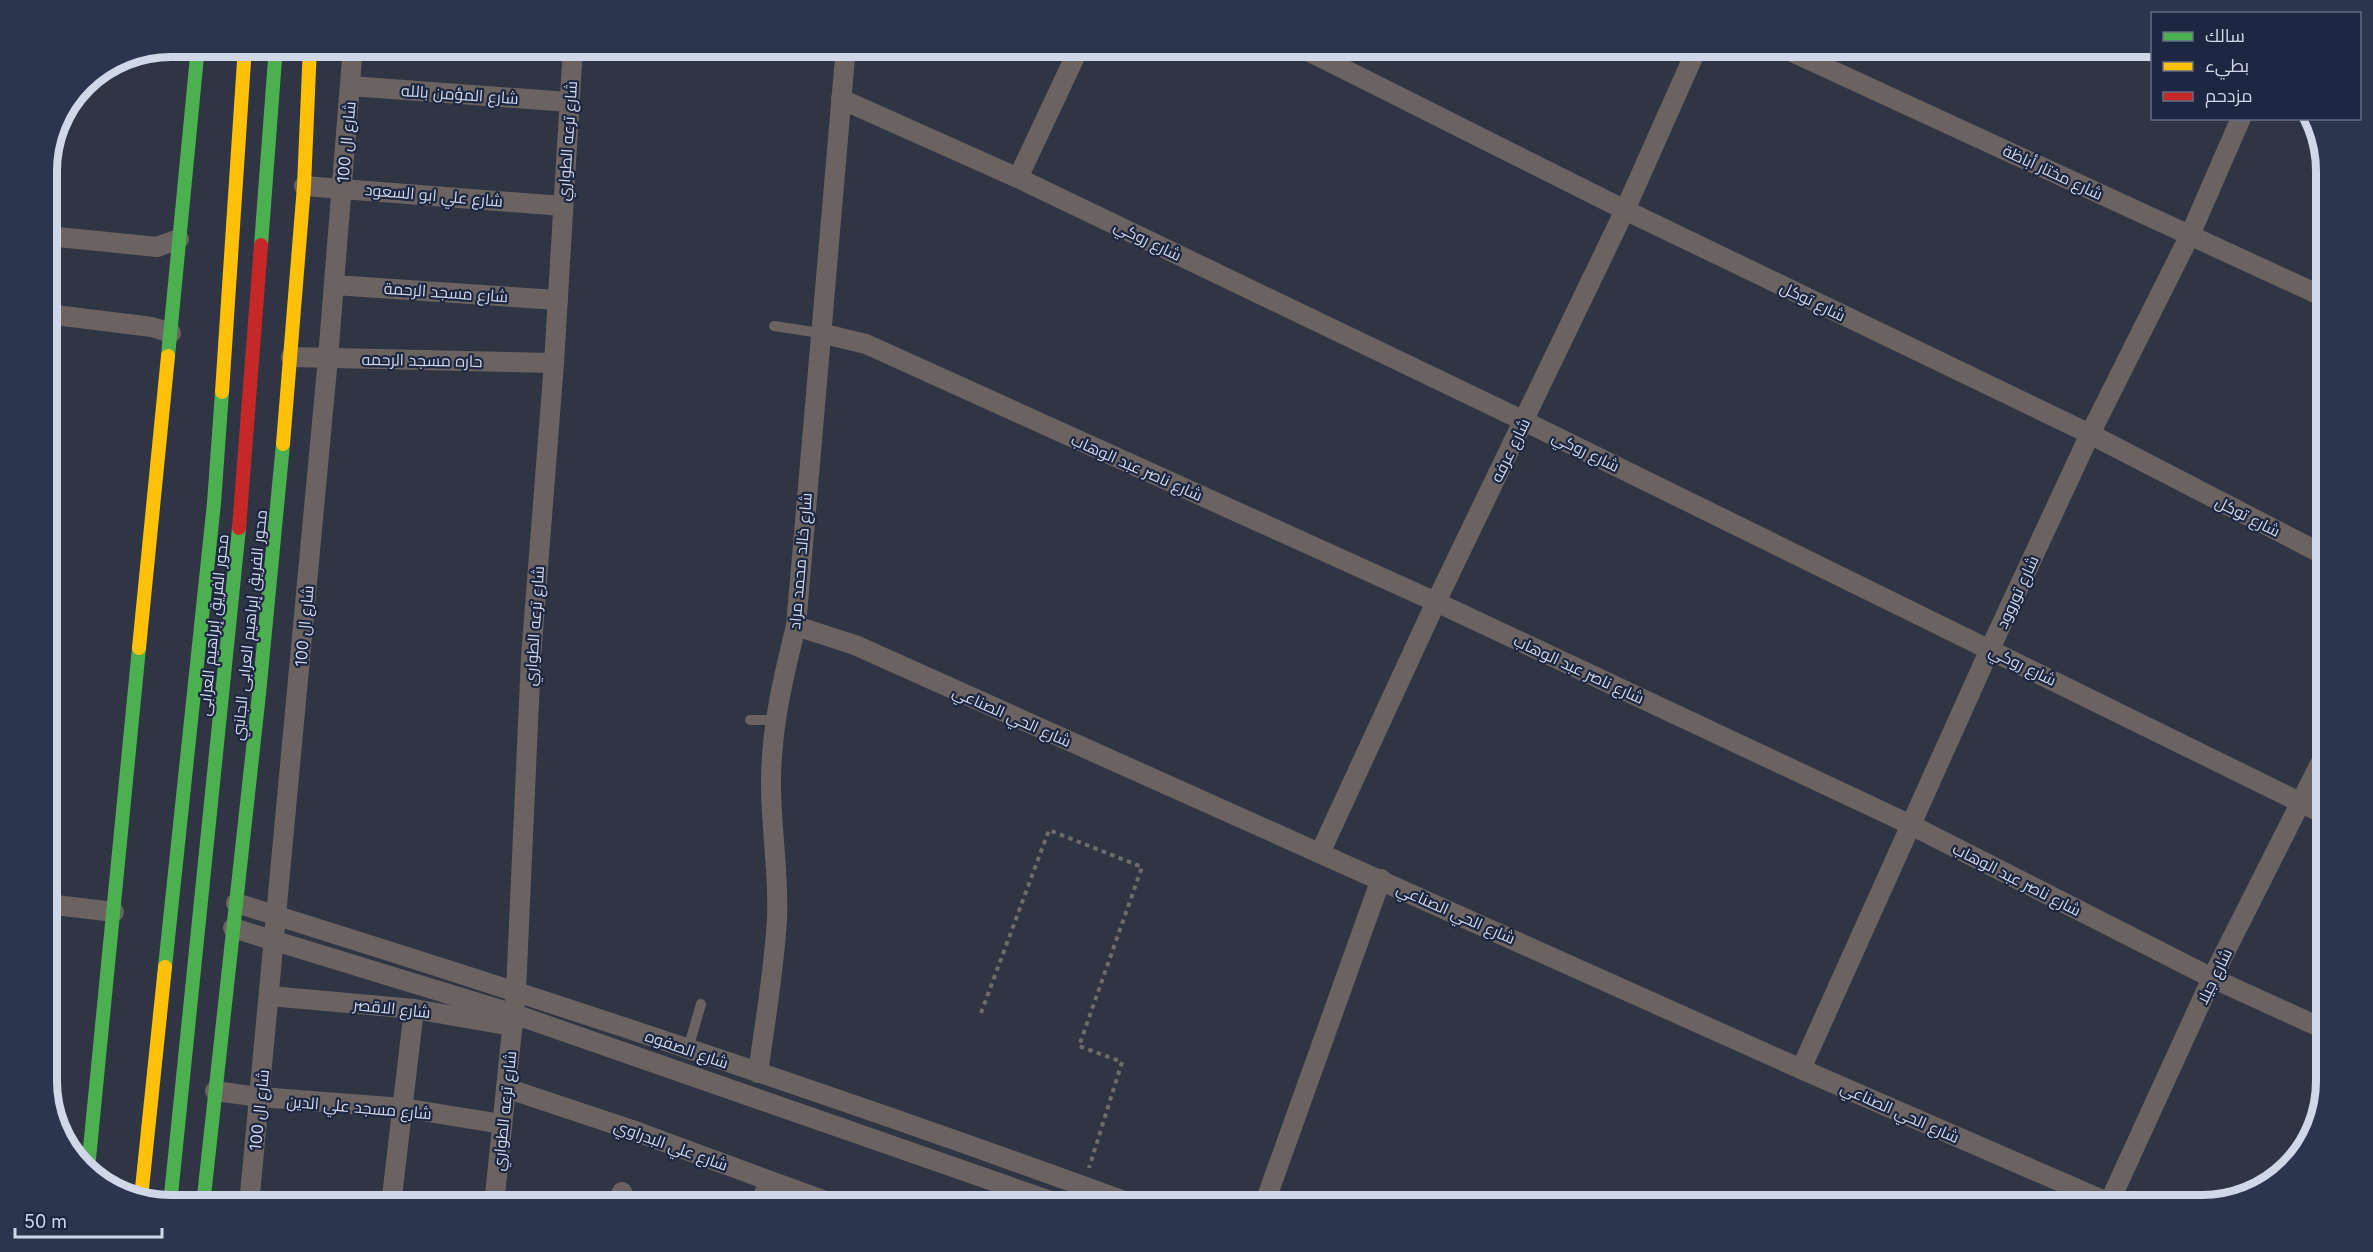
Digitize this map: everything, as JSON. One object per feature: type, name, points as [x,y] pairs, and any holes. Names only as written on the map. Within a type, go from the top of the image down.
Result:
[{"type":"main road","points":[[86,1157],[114,912],[197,57]]},
{"type":"main road","name":"محور الفريق إبراهيم العرابى","points":[[142,1191],[214,503],[244,57]]},
{"type":"main road","name":"محور الفريق إبراهيم العرابى","points":[[171,1195],[242,506],[275,57]]},
{"type":"main road","name":"محور الفريق إبراهيم العرابى الجانبي","points":[[204,1195],[259,694],[291,357],[304,186],[310,57]]},
{"type":"main road","points":[[265,199],[300,247]]},
{"type":"street","name":"شارع ال 100","points":[[250,1195],[276,940],[352,57]]},
{"type":"street","name":"شارع ترعه الطواري","points":[[495,1195],[516,991],[531,657],[554,363],[572,57]]},
{"type":"street","name":"شارع خالد محمد مراد","points":[[758,1073],[777,919],[771,784],[775,720],[780,688],[796,626],[845,57]]},
{"type":"street","points":[[1018,178],[1075,57]]},
{"type":"street","name":"شارع توكل","points":[[1320,57],[1625,210],[2090,434],[2316,551]]},
{"type":"street","name":"شارع عرفه","points":[[1320,853],[1436,602],[1625,210],[1693,57]]},
{"type":"street","name":"شارع مختار أباظة","points":[[1803,57],[2316,291]]},
{"type":"street","name":"شارع المؤمن بالله","points":[[350,86],[569,102]]},
{"type":"street","name":"شارع روكي","points":[[841,99],[1018,178],[1524,421],[2316,809]]},
{"type":"street","name":"شارع توروود","points":[[1801,1069],[1990,649],[2090,434],[2190,235],[2240,120]]},
{"type":"street","name":"شارع علي ابو السعود","points":[[304,186],[342,187],[563,206]]},
{"type":"street","points":[[57,234],[157,247],[179,239]]},
{"type":"street","name":"شارع مسجد الرحمة","points":[[334,285],[558,300]]},
{"type":"street","points":[[57,315],[152,327],[171,333]]},
{"type":"street","name":"شارع ناصر عبد الوهاب","points":[[820,333],[866,344],[1436,602],[1911,825],[2212,978],[2316,1025]]},
{"type":"street","name":"حاره مسجد الرحمه","points":[[291,357],[554,363]]},
{"type":"street","name":"شارع الحي الصناعي","points":[[796,626],[855,645],[1801,1069],[2090,1195]]},
{"type":"street","name":"شارع جيلا","points":[[2115,1195],[2212,978],[2316,773]]},
{"type":"street","points":[[1268,1195],[1381,879]]},
{"type":"street","name":"شارع الصفوه","points":[[236,903],[516,991],[1107,1195]]},
{"type":"street","points":[[57,905],[114,912]]},
{"type":"street","name":"شارع الصفوه","points":[[233,928],[276,940],[1030,1195]]},
{"type":"street","name":"شارع الاقصر","points":[[270,996],[514,1020]]},
{"type":"street","points":[[392,1195],[414,1009]]},
{"type":"street","name":"شارع علي البدراوي","points":[[506,1088],[632,1130],[807,1195]]},
{"type":"street","name":"شارع مسجد علي الدين","points":[[216,1091],[260,1097],[403,1108],[502,1124]]},
{"type":"street","points":[[764,1195],[769,1181]]},
{"type":"lane","points":[[774,326],[820,333]]},
{"type":"lane","points":[[750,720],[775,720]]},
{"type":"lane","points":[[688,1049],[701,1004]]},
{"type":"path","points":[[981,1013],[1049,830],[1142,867],[1079,1046],[1122,1062],[1084,1186]]},
{"type":"traffic: fast","points":[[168,356],[197,57]]},
{"type":"traffic: fast","points":[[261,245],[275,57]]},
{"type":"traffic: fast","points":[[165,967],[214,503],[222,392]]},
{"type":"traffic: fast","points":[[204,1195],[259,694],[283,444]]},
{"type":"traffic: fast","points":[[171,1195],[239,528]]},
{"type":"traffic: fast","points":[[89,1160],[139,648]]},
{"type":"traffic: slow","points":[[222,392],[244,57]]},
{"type":"traffic: slow","points":[[283,444],[304,186],[310,57]]},
{"type":"traffic: slow","points":[[139,648],[168,356]]},
{"type":"traffic: slow","points":[[142,1191],[165,967]]},
{"type":"traffic: jam","points":[[239,528],[261,245]]}]
